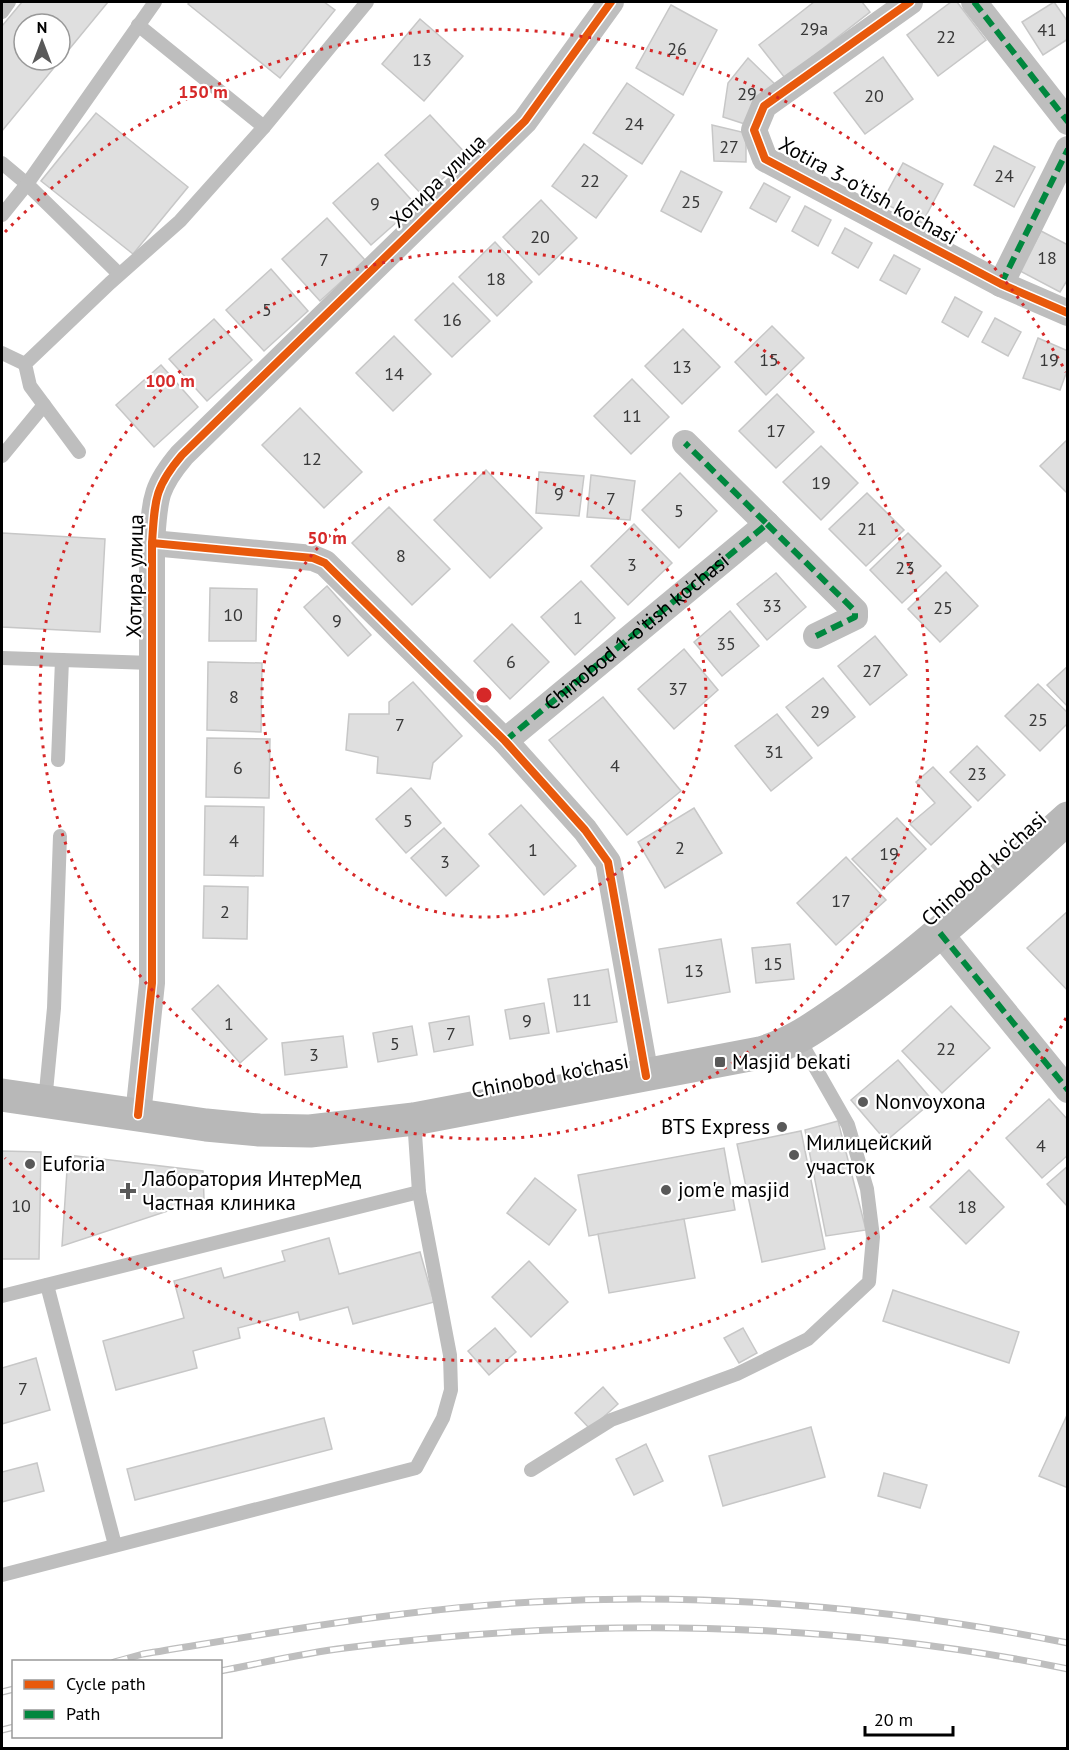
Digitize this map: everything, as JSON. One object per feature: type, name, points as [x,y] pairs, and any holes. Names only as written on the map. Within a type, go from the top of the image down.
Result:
[{"type":"main road","name":"Chinobod ko'chasi","points":[[2,1095],[206,1125],[284,1132],[414,1119],[760,1053],[799,1039],[874,985],[940,933],[1068,818]]},
{"type":"street","name":"Хотира улица","points":[[138,1115],[152,983],[152,543],[156,495],[164,476],[182,454],[525,121],[611,2]]},
{"type":"street","name":"Xotira 3-o'tish ko'chasi","points":[[910,2],[764,106],[754,130],[765,159],[1001,284],[1068,313]]},
{"type":"street","points":[[974,2],[1068,122]]},
{"type":"street","points":[[1001,284],[1068,149]]},
{"type":"street","points":[[685,443],[855,611],[855,617],[816,636]]},
{"type":"street","name":"Chinobod 1-o'tish ko'chasi","points":[[505,741],[767,524]]},
{"type":"street","points":[[152,543],[313,558],[325,563],[505,741],[585,830],[608,862],[646,1076]]},
{"type":"street","points":[[940,933],[1068,1090]]},
{"type":"lane","points":[[2,12],[9,2]]},
{"type":"lane","points":[[2,215],[155,2]]},
{"type":"lane","points":[[25,364],[119,274],[180,221],[264,127],[367,2]]},
{"type":"lane","points":[[138,25],[264,127]]},
{"type":"lane","points":[[2,163],[27,183],[119,274]]},
{"type":"lane","points":[[2,352],[25,364],[30,386],[79,452]]},
{"type":"lane","points":[[2,456],[44,405]]},
{"type":"lane","points":[[2,658],[152,663]]},
{"type":"lane","points":[[58,760],[62,660]]},
{"type":"lane","points":[[45,1102],[54,1008],[60,836]]},
{"type":"lane","points":[[531,1470],[611,1420],[737,1374],[808,1339],[869,1282],[873,1237],[867,1189],[848,1125],[799,1039]]},
{"type":"lane","points":[[2,1575],[416,1468],[443,1418],[451,1390],[450,1355],[419,1192],[414,1119]]},
{"type":"lane","points":[[2,1296],[419,1192]]},
{"type":"lane","points":[[47,1285],[115,1545]]},
{"type":"building","points":[[22,2],[108,2],[72,46],[72,12],[14,12]]},
{"type":"building","points":[[190,2],[324,2],[335,10],[280,78],[188,4]]},
{"type":"building","points":[[814,2],[862,2],[870,12],[785,78],[759,45]]},
{"type":"building","points":[[951,2],[957,2],[986,40],[938,76],[907,35]]},
{"type":"building","points":[[1054,2],[1068,22],[1068,39],[1043,55],[1022,22]]},
{"type":"building","points":[[671,5],[717,30],[683,95],[636,68]]},
{"type":"building","points":[[12,14],[12,72],[50,72],[2,131],[2,26]]},
{"type":"building","points":[[420,19],[463,56],[424,101],[382,64]]},
{"type":"building","points":[[883,57],[913,99],[865,134],[834,93]]},
{"type":"building","points":[[748,58],[777,86],[748,125],[723,117],[728,83]]},
{"type":"building","points":[[627,83],[674,115],[642,164],[593,133]]},
{"type":"building","points":[[96,113],[188,187],[133,254],[41,181]]},
{"type":"building","points":[[430,115],[468,156],[423,196],[385,155]]},
{"type":"building","points":[[712,125],[746,133],[746,162],[714,161]]},
{"type":"building","points":[[584,144],[627,176],[596,218],[552,186]]},
{"type":"building","points":[[994,146],[1035,167],[1014,207],[974,185]]},
{"type":"building","points":[[378,163],[416,205],[371,245],[333,203]]},
{"type":"building","points":[[903,163],[943,184],[922,223],[882,202]]},
{"type":"building","points":[[681,171],[722,192],[701,232],[661,211]]},
{"type":"building","points":[[764,183],[790,197],[776,222],[750,208]]},
{"type":"building","points":[[541,200],[577,238],[539,275],[503,237]]},
{"type":"building","points":[[805,206],[831,220],[818,246],[792,231]]},
{"type":"building","points":[[327,218],[365,260],[320,301],[282,259]]},
{"type":"building","points":[[845,228],[872,243],[858,268],[832,253]]},
{"type":"building","points":[[1041,231],[1068,245],[1068,279],[1060,292],[1020,271]]},
{"type":"building","points":[[495,242],[532,282],[497,316],[459,277]]},
{"type":"building","points":[[894,255],[920,269],[906,294],[880,280]]},
{"type":"building","points":[[271,269],[308,311],[264,351],[226,310]]},
{"type":"building","points":[[453,283],[490,321],[452,357],[415,320]]},
{"type":"building","points":[[955,297],[982,312],[968,337],[942,322]]},
{"type":"building","points":[[995,318],[1021,332],[1008,356],[982,342]]},
{"type":"building","points":[[214,319],[252,360],[207,401],[169,359]]},
{"type":"building","points":[[772,326],[804,358],[766,395],[735,362]]},
{"type":"building","points":[[683,329],[720,367],[682,404],[645,366]]},
{"type":"building","points":[[394,336],[431,374],[393,411],[356,373]]},
{"type":"building","points":[[1038,338],[1068,351],[1068,368],[1060,390],[1023,378]]},
{"type":"building","points":[[161,365],[198,407],[154,447],[116,405]]},
{"type":"building","points":[[632,379],[669,417],[631,454],[594,416]]},
{"type":"building","points":[[777,394],[814,432],[776,468],[739,431]]},
{"type":"building","points":[[300,408],[362,472],[324,508],[262,445]]},
{"type":"building","points":[[1068,439],[1068,494],[1040,466]]},
{"type":"building","points":[[821,446],[858,483],[821,520],[783,482]]},
{"type":"building","points":[[486,470],[542,528],[490,578],[434,520]]},
{"type":"building","points":[[539,472],[584,476],[579,516],[536,513]]},
{"type":"building","points":[[680,473],[717,511],[679,548],[642,510]]},
{"type":"building","points":[[591,475],[635,481],[630,520],[587,517]]},
{"type":"building","points":[[867,493],[904,530],[866,566],[829,529]]},
{"type":"building","points":[[389,507],[450,569],[412,605],[352,543]]},
{"type":"building","points":[[634,524],[672,563],[628,605],[591,566]]},
{"type":"building","points":[[2,533],[105,539],[100,632],[2,627]]},
{"type":"building","points":[[908,533],[941,566],[902,603],[870,570]]},
{"type":"building","points":[[946,572],[978,606],[940,642],[908,609]]},
{"type":"building","points":[[776,573],[806,607],[767,640],[737,604]]},
{"type":"building","points":[[581,581],[615,618],[575,655],[541,617]]},
{"type":"building","points":[[327,586],[371,635],[348,656],[304,607]]},
{"type":"building","points":[[210,588],[257,589],[256,641],[209,641]]},
{"type":"building","points":[[730,611],[759,646],[722,676],[694,642]]},
{"type":"building","points":[[512,624],[549,662],[510,699],[474,661]]},
{"type":"building","points":[[875,636],[907,675],[870,705],[838,666]]},
{"type":"building","points":[[684,649],[718,690],[674,729],[638,689]]},
{"type":"building","points":[[208,662],[262,663],[261,732],[207,730]]},
{"type":"building","points":[[1068,666],[1068,707],[1047,685]]},
{"type":"building","points":[[823,678],[855,717],[818,746],[786,707]]},
{"type":"building","points":[[413,682],[462,736],[433,763],[430,779],[377,773],[378,757],[346,750],[349,714],[389,714],[389,702]]},
{"type":"building","points":[[1038,684],[1068,713],[1068,723],[1040,751],[1005,716]]},
{"type":"building","points":[[603,697],[681,791],[627,835],[549,740]]},
{"type":"building","points":[[777,714],[812,758],[771,791],[735,746]]},
{"type":"building","points":[[207,738],[270,739],[269,798],[206,797]]},
{"type":"building","points":[[977,746],[1005,775],[978,801],[950,772]]},
{"type":"building","points":[[933,767],[971,807],[931,845],[910,824],[935,803],[916,782]]},
{"type":"building","points":[[411,788],[441,823],[406,853],[376,819]]},
{"type":"building","points":[[521,805],[576,866],[544,895],[489,834]]},
{"type":"building","points":[[205,806],[264,807],[263,876],[204,875]]},
{"type":"building","points":[[694,808],[722,853],[665,888],[638,842]]},
{"type":"building","points":[[897,818],[926,849],[882,890],[852,859]]},
{"type":"building","points":[[444,828],[479,866],[446,896],[411,858]]},
{"type":"building","points":[[846,857],[886,900],[836,945],[797,903]]},
{"type":"building","points":[[204,886],[248,887],[247,939],[203,938]]},
{"type":"building","points":[[1068,911],[1068,991],[1027,948]]},
{"type":"building","points":[[721,939],[730,992],[668,1003],[659,949]]},
{"type":"building","points":[[790,944],[794,979],[756,983],[752,948]]},
{"type":"building","points":[[608,969],[617,1022],[557,1032],[548,979]]},
{"type":"building","points":[[218,985],[267,1039],[240,1063],[192,1009]]},
{"type":"building","points":[[544,1003],[549,1033],[510,1039],[505,1010]]},
{"type":"building","points":[[951,1006],[990,1048],[942,1093],[902,1051]]},
{"type":"building","points":[[469,1016],[473,1045],[434,1052],[429,1023]]},
{"type":"building","points":[[412,1026],[417,1055],[378,1062],[373,1033]]},
{"type":"building","points":[[343,1036],[347,1067],[285,1075],[282,1043]]},
{"type":"building","points":[[898,1060],[933,1101],[886,1141],[851,1100]]},
{"type":"building","points":[[1049,1099],[1068,1120],[1068,1155],[1042,1178],[1006,1138]]},
{"type":"building","points":[[838,1121],[866,1230],[826,1236],[805,1130]]},
{"type":"building","points":[[801,1131],[825,1249],[762,1262],[737,1144]]},
{"type":"building","points":[[724,1148],[735,1210],[589,1236],[578,1175]]},
{"type":"building","points":[[2,1151],[41,1152],[39,1259],[2,1259]]},
{"type":"building","points":[[68,1155],[203,1171],[204,1199],[62,1246]]},
{"type":"building","points":[[1068,1166],[1068,1207],[1047,1184]]},
{"type":"building","points":[[969,1170],[1004,1207],[966,1244],[930,1207]]},
{"type":"building","points":[[535,1178],[576,1210],[549,1245],[507,1213]]},
{"type":"building","points":[[684,1219],[695,1278],[609,1293],[598,1234]]},
{"type":"building","points":[[329,1238],[339,1274],[420,1252],[434,1302],[353,1324],[348,1307],[300,1320],[298,1312],[238,1328],[240,1338],[193,1351],[197,1368],[116,1390],[103,1341],[184,1318],[174,1281],[221,1268],[224,1278],[285,1261],[282,1251]]},
{"type":"building","points":[[529,1261],[568,1302],[531,1337],[492,1297]]},
{"type":"building","points":[[893,1290],[1019,1332],[1009,1363],[883,1321]]},
{"type":"building","points":[[495,1328],[516,1352],[489,1375],[468,1351]]},
{"type":"building","points":[[743,1328],[757,1353],[739,1363],[724,1338]]},
{"type":"building","points":[[36,1358],[50,1410],[2,1424],[2,1368]]},
{"type":"building","points":[[603,1387],[618,1404],[590,1429],[575,1413]]},
{"type":"building","points":[[1068,1413],[1068,1488],[1039,1476]]},
{"type":"building","points":[[324,1418],[332,1449],[135,1500],[127,1469]]},
{"type":"building","points":[[811,1427],[825,1477],[723,1506],[709,1456]]},
{"type":"building","points":[[646,1444],[663,1481],[634,1495],[616,1459]]},
{"type":"building","points":[[37,1463],[44,1491],[2,1502],[2,1472]]},
{"type":"building","points":[[884,1473],[927,1485],[920,1508],[878,1496]]},
{"type":"railway","points":[[121,1660],[143,1654],[386,1616],[484,1605],[600,1599],[734,1601],[869,1612],[936,1620],[1068,1643]]},
{"type":"railway","points":[[222,1671],[330,1650],[435,1638],[525,1631],[616,1628],[707,1628],[889,1641],[979,1653],[1068,1669]]},
{"type":"railway","points":[[2,1692],[12,1690]]},
{"type":"railway","points":[[2,1730],[12,1728]]},
{"type":"marked path","points":[[974,2],[1068,122]]},
{"type":"marked path","points":[[1001,284],[1068,149]]},
{"type":"marked path","points":[[505,741],[767,524],[685,443]]},
{"type":"marked path","points":[[767,524],[855,611],[855,617],[816,636]]},
{"type":"marked path","points":[[940,933],[1068,1090]]},
{"type":"cycle path","points":[[138,1115],[152,983],[152,543],[155,505],[161,486],[182,455],[525,121],[611,2]]},
{"type":"cycle path","points":[[910,2],[764,106],[754,130],[765,159],[1001,284],[1068,313]]},
{"type":"cycle path","points":[[152,543],[313,558],[325,563],[505,741],[585,830],[608,862],[646,1076]]},
{"type":"place","name":"Masjid bekati","points":[[720,1062]]},
{"type":"place","name":"Nonvoyxona","points":[[863,1102]]},
{"type":"place","name":"BTS Express","points":[[782,1127]]},
{"type":"place","name":"Милицейский участок","points":[[794,1155]]},
{"type":"place","name":"Euforia","points":[[30,1164]]},
{"type":"place","name":"jom'e masjid","points":[[666,1190]]},
{"type":"place","name":"Лаборатория ИнтерМед Частная клиника","points":[[128,1191]]}]
